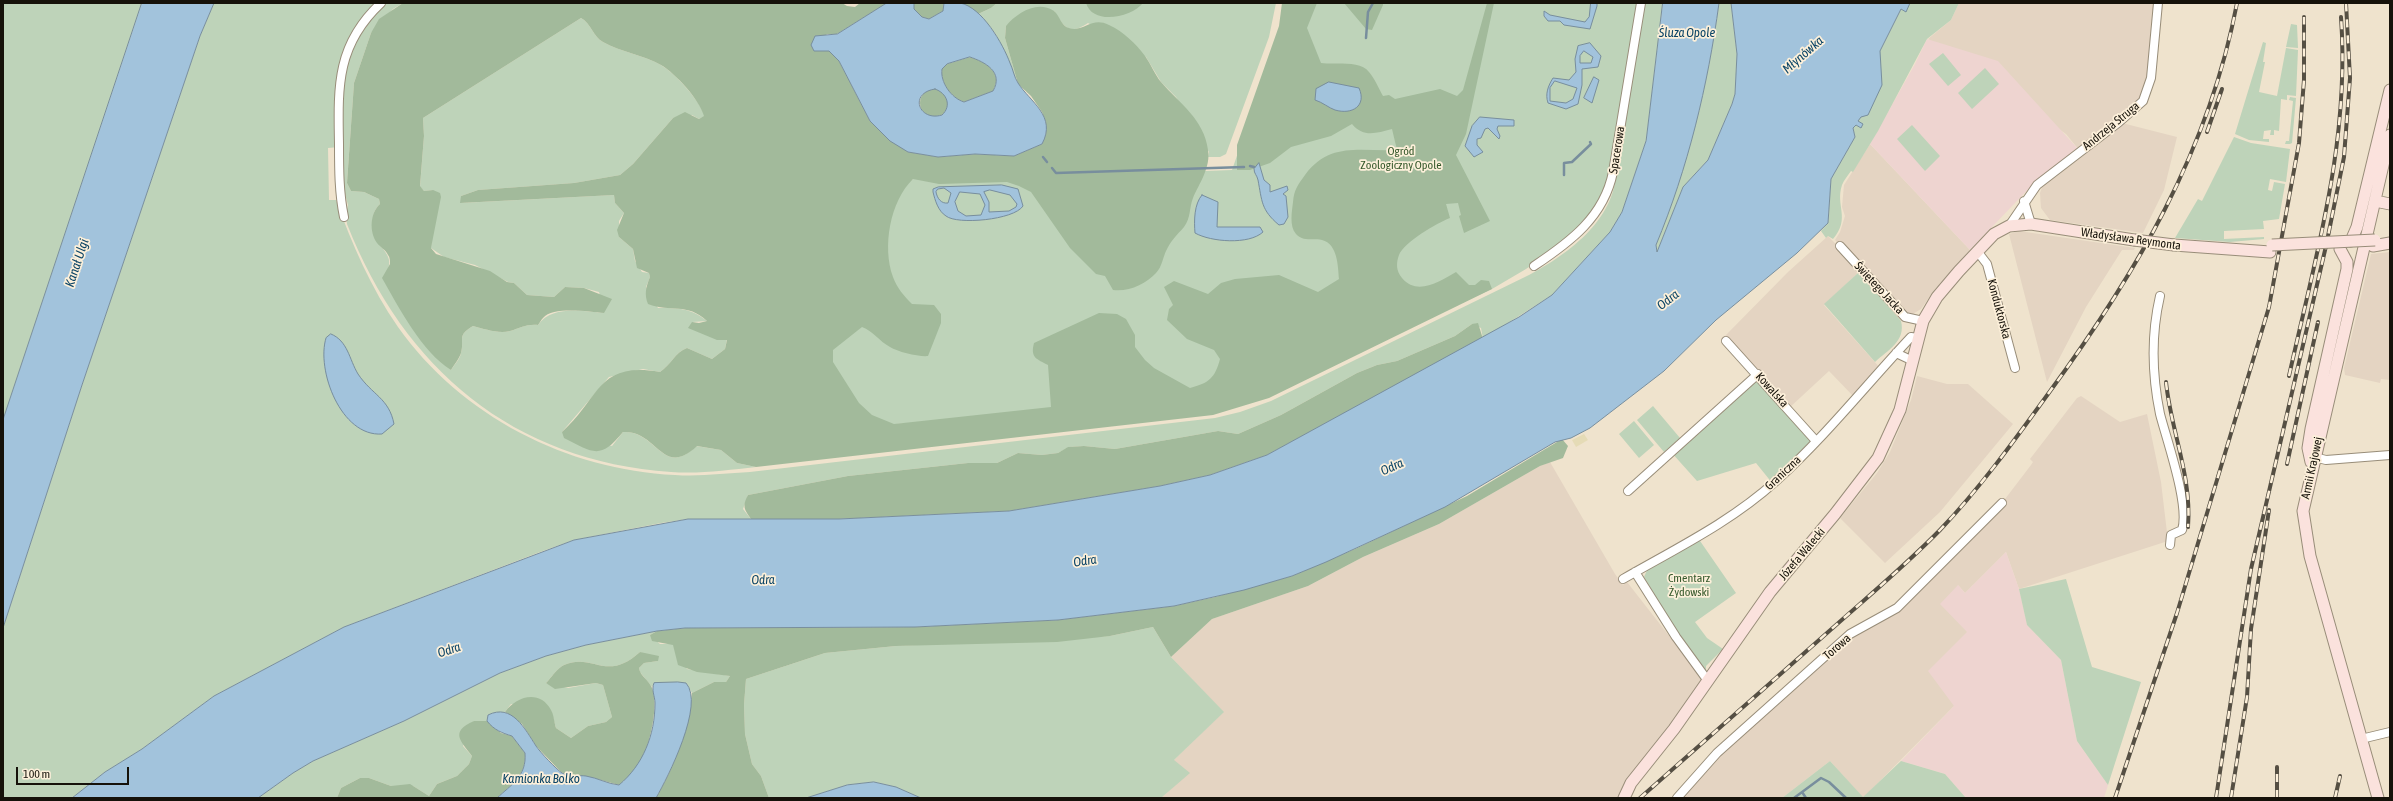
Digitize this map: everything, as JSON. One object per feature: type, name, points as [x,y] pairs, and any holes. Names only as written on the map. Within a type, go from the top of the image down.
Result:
[{"type":"main road","points":[[2351,241],[2384,136],[2390,90]]},
{"type":"main road","name":"Armii Krajowej","points":[[2378,798],[2305,535],[2303,511],[2313,462],[2375,201],[2384,136]]},
{"type":"main road","points":[[2375,201],[2390,204]]},
{"type":"main road","name":"Władysława Reymonta","points":[[2009,226],[2031,224],[2134,240],[2212,249],[2340,249],[2374,243],[2390,242]]},
{"type":"main road","name":"Andrzeja Struga","points":[[1937,297],[1994,234],[2009,226]]},
{"type":"main road","name":"Władysława Reymonta","points":[[2271,249],[2351,241],[2374,243]]},
{"type":"main road","points":[[2313,462],[2308,448],[2311,429],[2347,269],[2347,262],[2340,249]]},
{"type":"main road","name":"Józefa Walecki","points":[[1617,798],[1626,794],[1770,592],[1835,514],[1878,458],[1900,410],[1923,321],[1937,297]]},
{"type":"street","points":[[344,217],[340,200],[339,172],[340,75],[351,39],[362,21],[380,3]]},
{"type":"street","name":"Spacerowa","points":[[1534,266],[1576,236],[1596,214],[1607,194],[1613,172],[1641,3]]},
{"type":"street","name":"Andrzeja Struga","points":[[2009,226],[2024,201],[2037,185],[2119,122],[2143,101],[2150,78],[2158,3]]},
{"type":"street","points":[[2024,201],[2031,224]]},
{"type":"street","name":"Świętego Jacka","points":[[1840,246],[1905,317],[1923,321]]},
{"type":"street","name":"Konduktorska","points":[[1977,252],[1987,264],[2015,368]]},
{"type":"street","points":[[2160,296],[2154,328],[2154,373],[2160,414],[2181,499],[2184,521],[2182,530],[2171,535],[2170,545]]},
{"type":"street","name":"Graniczna","points":[[1623,579],[1742,508],[1775,482],[1816,441],[1911,337],[1918,338]]},
{"type":"street","name":"Kowalska","points":[[1726,341],[1758,374],[1816,441]]},
{"type":"street","points":[[1896,353],[1913,361]]},
{"type":"street","points":[[1628,491],[1758,374]]},
{"type":"street","points":[[2313,462],[2390,455]]},
{"type":"street","name":"Torowa","points":[[1677,798],[1717,754],[1850,634],[1897,608],[2002,503]]},
{"type":"street","points":[[1635,572],[1676,637],[1708,681]]},
{"type":"street","points":[[2361,739],[2390,732]]},
{"type":"shaded area","points":[[1959,3],[2157,3],[2146,90],[2142,99],[2079,150],[2066,134],[1928,39],[1951,20]]},
{"type":"shaded area","points":[[1927,39],[1998,61],[2079,150],[2037,180],[1970,250],[1870,144],[1915,64]]},
{"type":"shaded area","points":[[2122,123],[2177,137],[2164,190],[2143,233],[2050,220],[2041,208],[2040,193],[2044,182]]},
{"type":"shaded area","points":[[1870,144],[1970,250],[1936,288],[1921,309],[1908,317],[1835,240],[1840,232],[1845,216],[1842,207],[1844,185]]},
{"type":"shaded area","points":[[2019,231],[2135,248],[2134,250],[2122,250],[2086,307],[2047,382],[2009,234]]},
{"type":"shaded area","points":[[1828,236],[1861,270],[1824,305],[1881,369],[1855,398],[1829,371],[1788,409],[1724,337],[1788,272]]},
{"type":"shaded area","points":[[2390,252],[2390,380],[2381,379],[2380,383],[2345,375],[2344,368],[2371,254]]},
{"type":"shaded area","points":[[1917,376],[1947,384],[1968,384],[2013,424],[1940,512],[1885,563],[1840,518],[1877,473],[1890,452],[1911,400]]},
{"type":"shaded area","points":[[2081,396],[2120,422],[2147,414],[2161,482],[2168,541],[2019,589],[2006,552],[1965,593],[1958,585],[1967,632],[1954,706],[1863,798],[1830,761],[1782,798],[1677,798],[1706,765],[1850,634],[1897,608],[2002,503],[2033,462],[2030,459],[2077,398]]},
{"type":"shaded area","points":[[1550,462],[1615,574],[1623,585],[1627,582],[1706,683],[1627,791],[1617,798],[1161,798],[1172,788],[1174,760],[1223,712],[1171,657],[1212,619],[1308,586],[1363,557],[1439,524],[1540,466]]},
{"type":"shaded area","points":[[2006,552],[2019,589],[2027,625],[2061,660],[2077,741],[2108,785],[2104,798],[1966,798],[1945,774],[1901,761],[1954,706],[1928,671],[1967,632],[1940,604],[1958,585],[1965,593]]},
{"type":"green space","points":[[3,3],[142,3],[3,420]]},
{"type":"green space","points":[[214,3],[403,3],[393,9],[371,33],[354,83],[347,183],[351,191],[364,192],[379,199],[380,204],[374,212],[372,227],[377,241],[388,257],[388,269],[451,370],[460,355],[463,335],[473,326],[492,331],[505,332],[527,326],[538,325],[551,314],[559,312],[577,311],[604,313],[599,292],[584,288],[565,287],[554,297],[527,295],[514,283],[508,282],[475,265],[444,257],[431,248],[433,190],[424,191],[420,187],[424,136],[423,118],[581,18],[603,42],[661,65],[680,81],[698,103],[705,116],[699,119],[692,115],[673,118],[633,164],[620,175],[574,183],[478,190],[461,196],[461,203],[614,195],[615,203],[624,213],[619,221],[619,237],[633,249],[635,261],[642,272],[649,273],[650,277],[646,287],[658,308],[672,308],[695,313],[707,321],[692,322],[727,339],[725,349],[712,359],[687,348],[679,352],[660,372],[643,369],[609,377],[562,432],[612,446],[623,432],[635,433],[667,456],[675,457],[685,455],[696,446],[721,450],[737,463],[756,467],[714,471],[671,472],[614,464],[562,449],[514,427],[471,398],[433,363],[399,322],[371,276],[347,224],[346,214],[348,205],[339,172],[339,147],[328,148],[329,200],[336,200],[363,265],[379,297],[398,327],[424,359],[453,387],[485,412],[520,432],[557,449],[595,462],[635,471],[694,476],[750,472],[1215,418],[1240,412],[1271,401],[1529,275],[1560,256],[1589,231],[1601,217],[1615,184],[1616,165],[1643,3],[1663,3],[1646,141],[1622,212],[1610,232],[1552,295],[1483,339],[1481,328],[1472,324],[1455,336],[1397,361],[1377,365],[1357,373],[1281,415],[1238,434],[1218,431],[1115,449],[1084,446],[1069,447],[1058,453],[1042,455],[1018,453],[997,463],[968,463],[848,476],[748,495],[743,509],[751,519],[688,519],[574,540],[344,627],[214,696],[142,749],[105,772],[72,798],[3,798],[3,628],[82,385],[200,36]]},
{"type":"green space","points":[[403,3],[842,3],[847,6],[855,7],[860,3],[887,3],[837,34],[827,34],[814,51],[829,51],[839,61],[870,121],[908,152],[938,157],[975,154],[1014,156],[1042,144],[1046,133],[1046,123],[1042,112],[1031,96],[1018,84],[1005,38],[1006,26],[1016,17],[1034,7],[1041,7],[1054,11],[1062,23],[1069,28],[1079,28],[1097,22],[1109,25],[1120,31],[1138,47],[1161,82],[1190,113],[1202,129],[1206,139],[1208,163],[1193,198],[1186,224],[1168,247],[1158,271],[1152,277],[1142,284],[1125,290],[1113,290],[1105,276],[1096,274],[1070,248],[1031,192],[1007,182],[939,184],[913,179],[905,188],[894,212],[890,225],[888,252],[893,277],[904,295],[912,304],[934,305],[941,314],[941,323],[928,356],[914,355],[894,349],[886,345],[862,327],[833,350],[833,362],[859,403],[872,415],[894,424],[1051,407],[1048,365],[1035,357],[1033,352],[1034,343],[1099,313],[1117,314],[1126,319],[1135,335],[1135,347],[1145,360],[1154,368],[1190,388],[1197,386],[1207,382],[1210,379],[1216,371],[1220,359],[1214,350],[1187,339],[1167,320],[1169,309],[1173,305],[1164,287],[1174,281],[1208,294],[1221,283],[1235,279],[1279,275],[1318,292],[1339,279],[1336,256],[1331,246],[1327,242],[1319,239],[1302,238],[1296,234],[1292,227],[1295,190],[1305,175],[1315,164],[1325,157],[1347,150],[1397,150],[1392,129],[1375,133],[1366,133],[1352,124],[1331,136],[1291,147],[1270,163],[1250,170],[1237,170],[1237,145],[1279,26],[1282,3],[1317,3],[1307,28],[1321,63],[1354,64],[1365,68],[1373,78],[1383,96],[1389,95],[1395,99],[1440,89],[1457,96],[1463,90],[1487,3],[1494,3],[1466,134],[1456,155],[1490,221],[1464,233],[1459,216],[1461,215],[1458,203],[1446,204],[1450,218],[1429,228],[1407,244],[1399,255],[1397,261],[1398,270],[1402,278],[1414,286],[1428,286],[1456,272],[1469,285],[1475,285],[1481,280],[1489,281],[1492,289],[1269,398],[1213,415],[756,467],[737,463],[721,450],[697,446],[685,455],[676,457],[667,456],[635,433],[623,432],[608,447],[596,451],[590,450],[564,438],[562,432],[575,419],[593,395],[611,377],[623,372],[639,370],[660,372],[679,352],[687,348],[712,359],[725,349],[727,340],[717,340],[688,328],[692,322],[699,323],[707,321],[700,315],[686,310],[656,307],[648,304],[646,294],[650,277],[649,273],[637,268],[633,249],[619,237],[617,230],[624,213],[615,203],[614,195],[460,203],[461,196],[478,190],[574,183],[620,175],[633,164],[673,118],[685,112],[699,119],[704,116],[692,95],[667,69],[654,62],[603,42],[581,18],[423,118],[424,136],[420,186],[424,191],[433,190],[440,193],[441,197],[431,248],[436,254],[490,271],[507,282],[514,283],[527,295],[554,297],[565,287],[584,288],[612,299],[604,313],[581,311],[555,312],[548,314],[538,325],[527,326],[505,332],[492,331],[473,326],[463,335],[461,353],[451,370],[440,362],[421,341],[404,316],[382,278],[390,262],[387,253],[374,239],[373,234],[373,217],[374,212],[380,204],[379,199],[364,192],[351,191],[347,183],[354,83],[371,33],[379,19]]},
{"type":"green space","points":[[914,3],[944,3],[943,11],[929,19],[922,17],[914,9]]},
{"type":"green space","points":[[961,3],[997,3],[991,8],[978,14]]},
{"type":"green space","points":[[997,3],[1276,3],[1269,37],[1226,154],[1220,157],[1208,157],[1209,152],[1176,97],[1161,82],[1146,57],[1088,23],[1076,29],[1068,28],[1054,11],[1006,26],[1005,38],[1018,84],[995,33],[978,14],[991,8]]},
{"type":"green space","points":[[1086,3],[1143,3],[1138,8],[1122,15],[1104,17],[1096,15],[1090,10]]},
{"type":"green space","name":"Ogród Zoologiczny Opole","points":[[1290,3],[1639,3],[1613,165],[1605,194],[1575,235],[1526,269],[1492,289],[1242,403],[831,428],[778,201],[910,181],[913,179],[1048,177],[1232,170]]},
{"type":"green space","points":[[1344,3],[1383,3],[1383,5],[1372,30],[1366,29]]},
{"type":"green space","points":[[1719,3],[1731,3],[1737,54],[1735,94],[1708,160],[1683,187],[1657,252],[1656,244],[1687,156],[1695,126],[1709,65]]},
{"type":"green space","points":[[1910,3],[1959,3],[1951,20],[1927,39],[1878,131],[1853,172],[1851,171],[1844,181],[1840,192],[1842,218],[1841,225],[1833,239],[1828,236],[1826,238],[1821,231],[1828,223],[1831,179],[1855,137],[1853,128],[1856,125],[1861,128],[1858,121],[1880,51],[1901,9],[1906,11]]},
{"type":"green space","points":[[2291,24],[2297,25],[2298,48],[2286,47]]},
{"type":"green space","points":[[2263,42],[2266,43],[2263,62],[2265,62],[2259,92],[2277,96],[2286,48],[2298,50],[2296,96],[2287,95],[2287,100],[2281,99],[2279,131],[2274,130],[2274,135],[2270,135],[2271,130],[2264,131],[2263,139],[2269,139],[2269,142],[2249,140],[2235,134]]},
{"type":"green space","points":[[1943,53],[1961,75],[1948,86],[1929,64]]},
{"type":"green space","points":[[970,57],[987,65],[995,73],[996,84],[993,91],[964,102],[955,97],[947,89],[943,79],[942,69],[947,64]]},
{"type":"green space","points":[[1985,68],[1999,84],[1972,109],[1958,93]]},
{"type":"green space","points":[[934,89],[944,93],[948,103],[944,113],[934,117],[924,113],[920,103],[924,93]]},
{"type":"green space","points":[[2290,97],[2296,98],[2292,143],[2285,144],[2286,141],[2289,141],[2293,101],[2289,100]]},
{"type":"green space","points":[[1912,125],[1940,156],[1925,171],[1897,139]]},
{"type":"green space","points":[[2234,137],[2251,143],[2290,149],[2286,182],[2270,179],[2268,190],[2272,191],[2274,182],[2285,184],[2279,219],[2263,221],[2264,229],[2224,231],[2224,239],[2264,237],[2264,239],[2230,242],[2175,238],[2198,199],[2202,201]]},
{"type":"green space","points":[[1859,272],[1901,321],[1902,328],[1898,340],[1875,362],[1824,304]]},
{"type":"green space","points":[[1478,323],[1483,339],[1267,455],[1210,475],[1160,486],[1009,511],[839,519],[751,519],[744,505],[748,495],[848,476],[968,463],[997,463],[1018,453],[1042,455],[1058,453],[1068,447],[1084,446],[1115,449],[1218,431],[1238,434],[1281,415],[1357,373],[1377,365],[1397,361],[1455,336],[1472,324]]},
{"type":"green space","points":[[1758,374],[1816,441],[1773,484],[1756,463],[1697,481],[1671,452]]},
{"type":"green space","points":[[1653,406],[1680,438],[1664,452],[1637,420]]},
{"type":"green space","points":[[1634,421],[1654,445],[1639,458],[1619,434]]},
{"type":"green space","points":[[1562,439],[1568,446],[1563,458],[1540,466],[1439,524],[1363,557],[1308,586],[1212,619],[1171,657],[1153,627],[1110,636],[1057,642],[896,646],[825,653],[746,679],[744,705],[745,734],[752,764],[761,776],[769,798],[656,798],[680,747],[692,693],[714,682],[726,682],[730,676],[697,672],[678,665],[673,645],[652,641],[650,635],[657,631],[685,628],[915,627],[1058,620],[1174,606],[1215,597],[1292,576],[1355,549],[1467,496]]},
{"type":"green space","name":"Cmentarz Żydowski","points":[[1698,538],[1736,593],[1695,622],[1707,638],[1723,649],[1706,666],[1706,672],[1678,634],[1644,577],[1648,568]]},
{"type":"green space","points":[[2066,579],[2092,667],[2141,682],[2108,785],[2077,741],[2061,660],[2027,625],[2019,589]]},
{"type":"green space","points":[[1153,627],[1171,657],[1224,712],[1174,760],[1190,773],[1161,798],[921,798],[896,787],[874,782],[847,785],[806,798],[769,798],[761,776],[752,764],[745,734],[744,705],[746,679],[825,653],[896,646],[1110,636]]},
{"type":"green space","points":[[657,631],[650,635],[660,644],[673,644],[687,669],[730,676],[726,682],[714,682],[692,693],[686,683],[655,683],[652,687],[640,672],[639,668],[644,663],[658,661],[640,652],[628,661],[618,665],[609,666],[574,662],[561,666],[546,683],[568,688],[596,683],[603,685],[612,717],[606,722],[588,726],[571,738],[556,728],[551,711],[511,704],[505,712],[488,715],[487,721],[474,721],[463,746],[472,756],[469,764],[457,776],[437,784],[429,796],[413,786],[391,786],[369,778],[360,778],[341,788],[337,798],[258,798],[293,773],[313,761],[404,721],[500,673],[546,656],[586,645]]},
{"type":"green space","points":[[640,652],[659,656],[658,661],[644,663],[639,668],[641,673],[651,685],[654,695],[655,703],[653,723],[646,751],[641,761],[619,785],[597,779],[567,775],[561,772],[536,746],[522,724],[505,712],[510,706],[521,699],[535,697],[541,699],[551,710],[556,728],[571,738],[588,726],[606,722],[612,717],[603,685],[596,683],[555,689],[546,683],[561,666],[564,665],[574,662],[583,662],[609,666],[618,665],[628,661]]},
{"type":"green space","points":[[474,721],[487,721],[501,733],[512,736],[525,753],[525,761],[521,773],[513,784],[497,798],[337,798],[341,788],[360,778],[369,778],[391,786],[410,784],[429,796],[437,784],[457,776],[469,764],[472,756],[461,741],[459,733],[466,725]]},
{"type":"green space","points":[[1830,761],[1863,797],[1901,761],[1945,774],[1966,798],[1782,798]]},
{"type":"sand","points":[[1584,434],[1588,440],[1576,447],[1572,440]]},
{"type":"water","name":"Kanał Ulgi","points":[[142,3],[214,3],[200,36],[82,385],[3,628],[3,420]]},
{"type":"water","points":[[887,3],[914,3],[914,9],[922,17],[929,19],[943,11],[944,3],[960,3],[968,6],[976,11],[991,27],[1007,55],[1015,78],[1044,117],[1046,134],[1042,144],[1014,156],[975,154],[938,157],[908,152],[890,141],[870,121],[839,61],[829,51],[814,51],[811,45],[815,36],[837,34]],"holes":[[[970,57],[987,65],[995,73],[996,84],[993,91],[964,102],[955,97],[947,89],[943,79],[942,69],[947,64]],[[935,89],[943,93],[947,100],[947,108],[942,115],[934,116],[923,111],[919,101],[921,96]]]},
{"type":"water","points":[[1591,3],[1597,3],[1597,6],[1590,29],[1564,25],[1560,21],[1548,21],[1544,16],[1544,11],[1550,15],[1585,22],[1589,17]]},
{"type":"water","points":[[1663,3],[1719,3],[1703,95],[1678,186],[1656,245],[1657,252],[1683,187],[1708,160],[1735,94],[1737,54],[1731,3],[1910,3],[1906,12],[1901,9],[1880,51],[1882,85],[1868,115],[1861,117],[1858,121],[1863,124],[1861,128],[1856,125],[1853,128],[1855,137],[1831,179],[1828,223],[1797,253],[1716,320],[1664,371],[1590,428],[1571,438],[1555,442],[1445,507],[1326,562],[1292,576],[1244,590],[1174,606],[1058,620],[915,627],[685,628],[657,631],[586,645],[546,656],[500,673],[404,721],[313,761],[293,773],[258,798],[72,798],[105,772],[142,749],[214,696],[344,627],[574,540],[688,519],[839,519],[1009,511],[1160,486],[1210,475],[1267,455],[1519,317],[1552,295],[1610,232],[1622,212],[1646,141]]},
{"type":"water","points":[[1590,43],[1601,56],[1598,67],[1582,69],[1582,85],[1578,104],[1566,109],[1548,103],[1548,90],[1553,78],[1569,80],[1576,72],[1575,59],[1578,46]],"holes":[[[1584,51],[1593,57],[1591,63],[1580,63],[1580,56]],[[1555,81],[1577,88],[1573,99],[1566,103],[1550,101],[1550,88]]]},
{"type":"water","points":[[1594,77],[1599,80],[1592,103],[1584,98]]},
{"type":"water","points":[[1329,82],[1359,88],[1361,100],[1356,108],[1347,111],[1335,110],[1315,100],[1316,89]]},
{"type":"water","points":[[1480,117],[1514,120],[1514,126],[1498,126],[1497,129],[1500,136],[1499,139],[1488,128],[1485,129],[1481,138],[1477,139],[1477,145],[1483,152],[1474,157],[1465,146],[1472,126]]},
{"type":"water","points":[[1259,163],[1264,180],[1270,185],[1270,192],[1287,186],[1288,190],[1283,194],[1286,196],[1288,217],[1284,224],[1279,225],[1273,220],[1263,205],[1258,180],[1254,171]]},
{"type":"water","points":[[1002,185],[1018,189],[1023,206],[1018,211],[998,218],[985,220],[952,219],[943,214],[937,205],[933,189],[938,187]],"holes":[[[944,188],[951,193],[948,203],[943,203],[938,198],[936,192],[938,189]],[[990,190],[1010,195],[1017,204],[1016,207],[1009,211],[989,212],[989,202],[984,192]],[[960,192],[980,194],[985,205],[981,215],[966,216],[958,211],[955,202]]]},
{"type":"water","points":[[1202,195],[1218,202],[1217,227],[1260,227],[1263,232],[1249,239],[1230,241],[1210,238],[1195,233],[1196,208]]},
{"type":"water","points":[[331,334],[337,337],[345,346],[358,374],[384,402],[392,415],[394,424],[382,434],[367,432],[355,425],[344,413],[335,399],[325,367],[324,351],[326,338]]},
{"type":"water","name":"Kamionka Bolko","points":[[654,683],[686,683],[691,693],[691,707],[688,723],[676,758],[656,798],[497,798],[513,784],[521,774],[525,761],[525,753],[512,736],[492,727],[487,721],[488,715],[497,712],[504,712],[511,715],[527,732],[541,752],[562,773],[574,776],[590,777],[619,785],[635,768],[641,759],[650,738],[653,726],[655,703],[653,688]]},
{"type":"water","points":[[874,782],[896,787],[921,798],[806,798],[847,785]]},
{"type":"waterway","points":[[1366,38],[1368,12],[1373,3]]},
{"type":"waterway","points":[[1564,175],[1564,163],[1572,162],[1591,144],[1590,142]]},
{"type":"waterway","points":[[1043,157],[1047,162]]},
{"type":"waterway","points":[[1250,166],[1254,167]]},
{"type":"waterway","points":[[1052,168],[1056,173],[1244,167]]},
{"type":"waterway","points":[[1794,798],[1821,778],[1829,782],[1846,798]]},
{"type":"waterway","points":[[1802,792],[1806,798]]},
{"type":"railway","points":[[1640,798],[1913,556],[1955,514],[2009,447],[2080,349],[2111,303],[2139,257],[2165,209],[2188,160],[2208,110],[2224,57],[2237,3]]},
{"type":"railway","points":[[2216,798],[2251,569],[2326,246],[2344,157],[2350,78],[2346,3]]},
{"type":"railway","points":[[2115,798],[2177,613],[2269,307],[2299,143],[2304,80],[2304,17]]},
{"type":"railway","points":[[2289,376],[2320,242],[2336,153],[2342,63],[2341,17]]},
{"type":"railway","points":[[2207,132],[2222,89]]},
{"type":"railway","points":[[2287,464],[2318,322]]},
{"type":"railway","points":[[2166,382],[2187,489],[2188,527]]},
{"type":"railway","points":[[2231,798],[2247,697],[2251,629],[2269,510]]},
{"type":"railway","points":[[2277,767],[2277,798]]},
{"type":"railway","points":[[2335,798],[2340,776]]},
{"type":"water label","name":"Śluza Opole","points":[[1687,33]]},
{"type":"water label","name":"Młynówka","points":[[1803,55]]},
{"type":"water label","name":"Odra","points":[[1668,300]]},
{"type":"water label","name":"Odra","points":[[1392,467]]},
{"type":"water label","name":"Odra","points":[[1085,561]]},
{"type":"water label","name":"Odra","points":[[763,580]]},
{"type":"water label","name":"Odra","points":[[449,650]]}]
